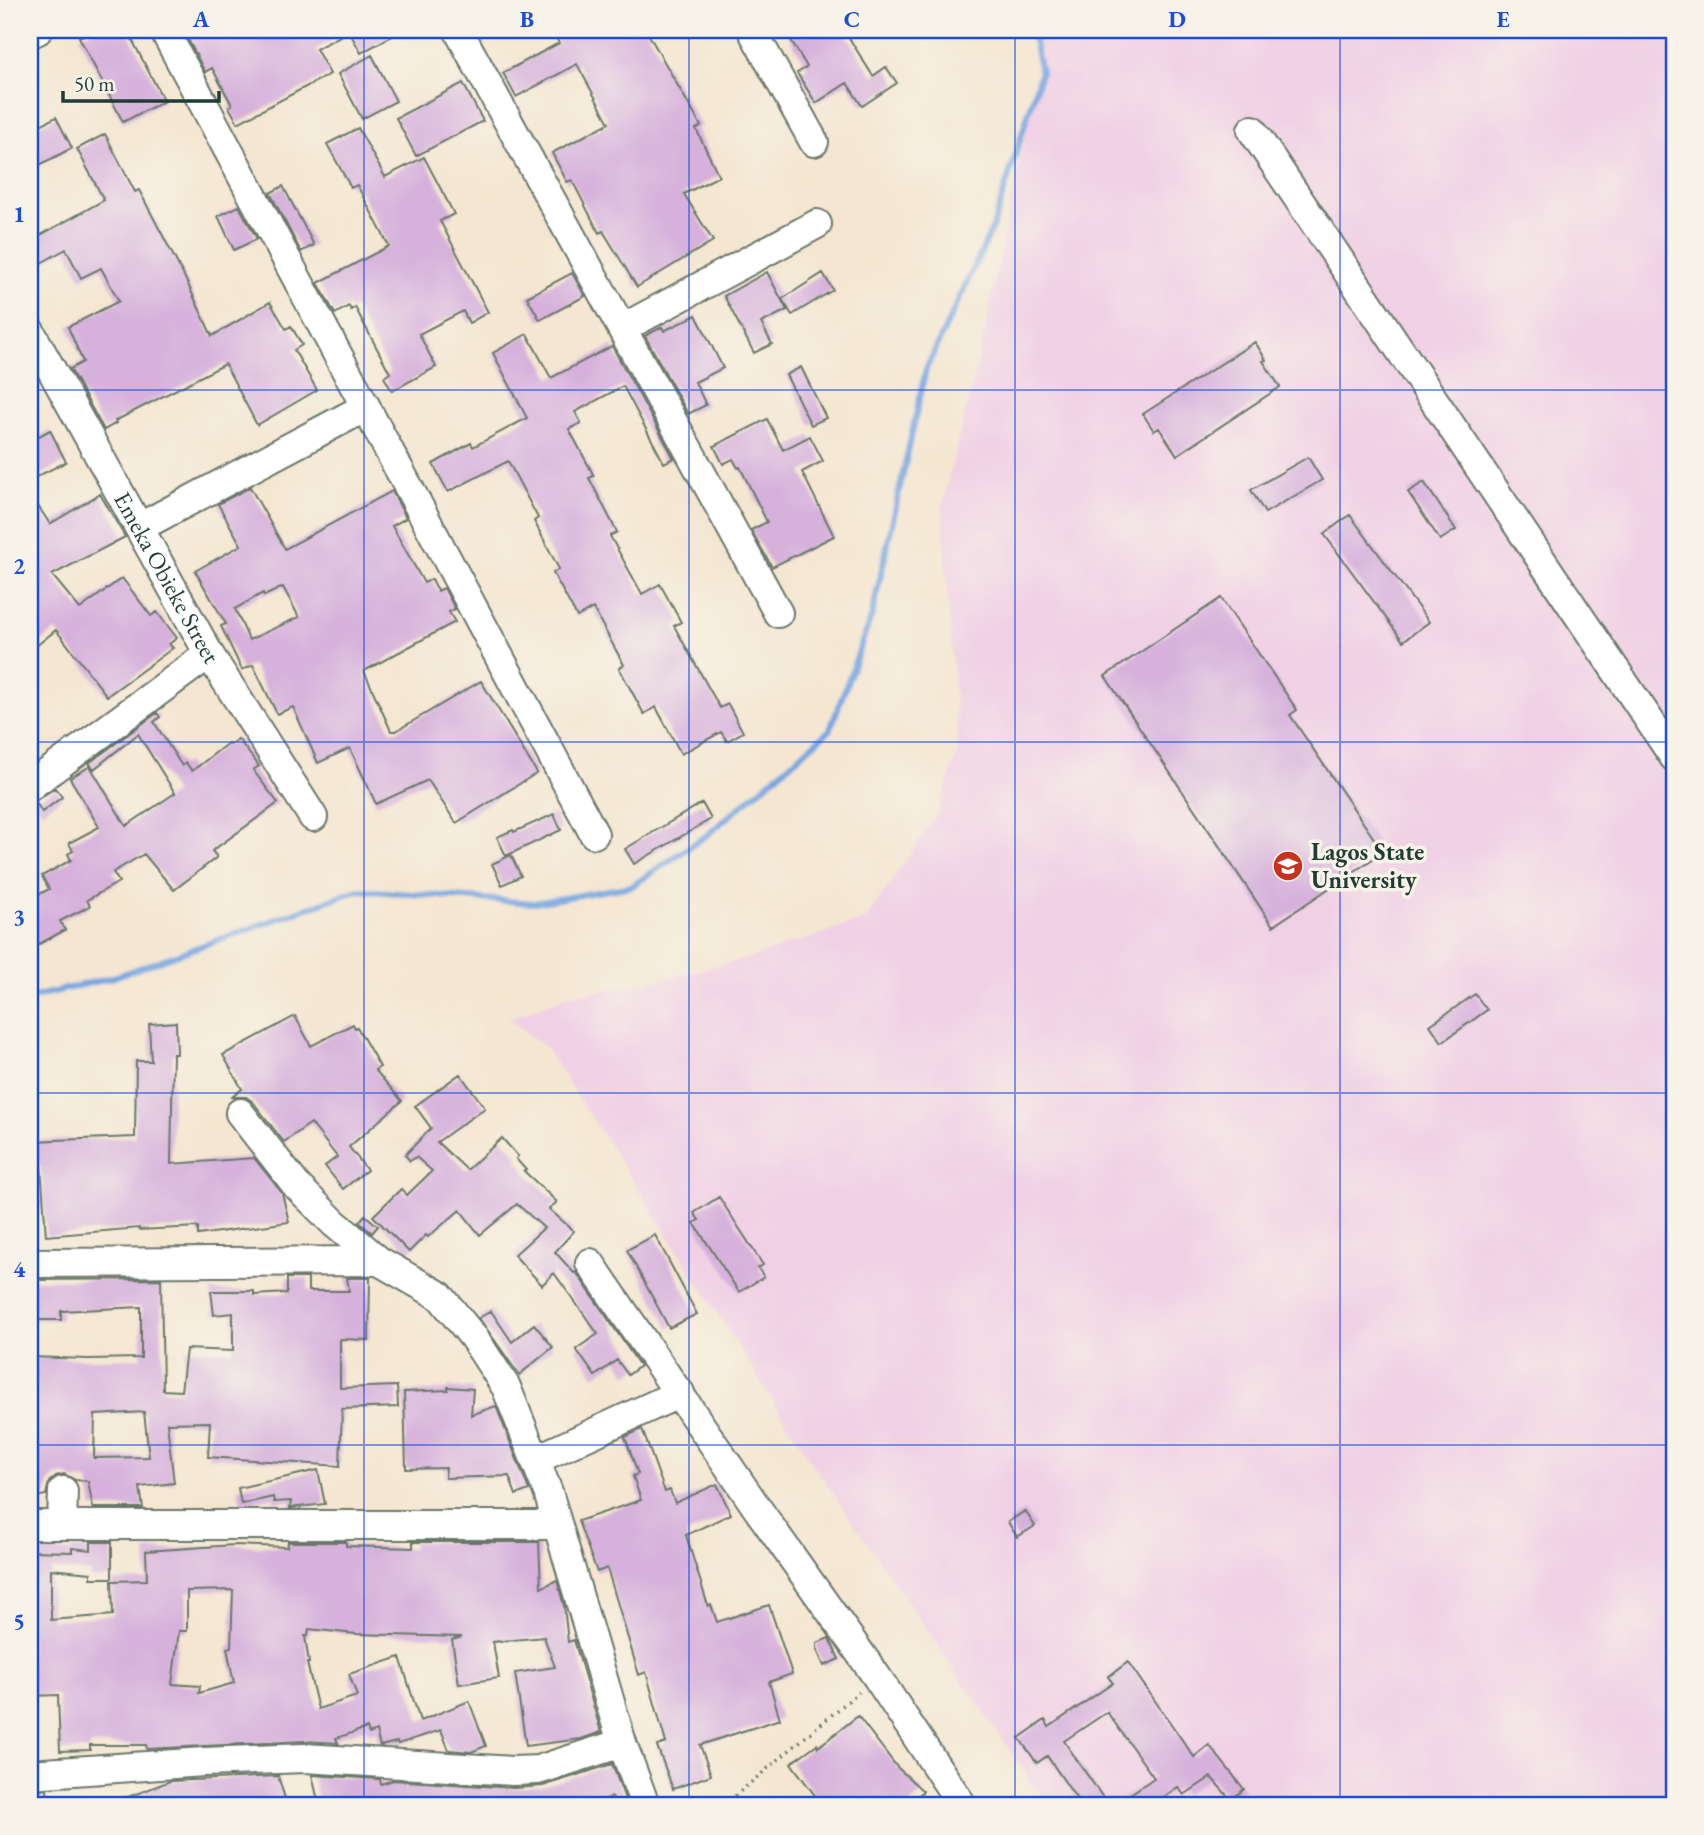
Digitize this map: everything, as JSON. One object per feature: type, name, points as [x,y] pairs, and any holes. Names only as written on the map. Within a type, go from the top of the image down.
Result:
[{"type":"street","points":[[30,34],[38,30]]},
{"type":"street","points":[[164,30],[594,834]]},
{"type":"street","points":[[458,30],[778,613]]},
{"type":"street","points":[[752,30],[814,142]]},
{"type":"street","points":[[1252,130],[1674,757]]},
{"type":"street","points":[[623,328],[817,225]]},
{"type":"street","name":"Emeka Obieke Street","points":[[30,331],[209,654],[313,817]]},
{"type":"street","points":[[140,527],[366,407]]},
{"type":"street","points":[[30,786],[209,654]]},
{"type":"street","points":[[240,1113],[296,1185],[334,1223],[379,1261],[440,1296],[474,1338],[506,1387],[548,1492],[622,1743],[645,1805]]},
{"type":"street","points":[[30,1263],[379,1261]]},
{"type":"street","points":[[590,1264],[757,1508],[877,1677],[962,1805]]},
{"type":"street","points":[[535,1460],[680,1393]]},
{"type":"street","points":[[62,1524],[63,1491]]},
{"type":"street","points":[[30,1525],[557,1525]]},
{"type":"street","points":[[30,1774],[305,1758],[513,1771],[538,1770],[622,1743]]},
{"type":"path","points":[[724,1805],[877,1677]]},
{"type":"shaded area","name":"Lagos State University","points":[[1037,30],[1674,30],[1674,1805],[1047,1805],[810,1460],[545,1047],[509,1019],[569,995],[638,985],[749,958],[866,919],[938,813],[958,750],[942,506],[981,348],[1040,59]]},
{"type":"building","points":[[93,30],[127,30],[164,101],[123,122],[79,37]]},
{"type":"building","points":[[183,30],[403,30],[361,53],[349,31],[316,49],[330,74],[238,123],[229,107],[232,105],[212,68],[205,72]]},
{"type":"building","points":[[551,30],[646,30],[701,126],[696,129],[719,176],[684,194],[713,241],[637,287],[603,231],[599,233],[572,180],[567,182],[552,153],[609,123],[577,64],[516,97],[503,73],[559,43]]},
{"type":"building","points":[[785,30],[844,30],[873,76],[886,67],[897,83],[862,106],[847,83],[816,103],[797,73],[807,67]]},
{"type":"building","points":[[372,55],[396,101],[362,119],[338,74]]},
{"type":"building","points":[[463,83],[483,121],[416,156],[396,118]]},
{"type":"building","points":[[56,117],[72,148],[30,170],[30,130]]},
{"type":"building","points":[[358,128],[385,177],[424,157],[454,214],[440,221],[488,312],[469,323],[463,311],[419,334],[436,367],[392,391],[384,377],[390,373],[355,307],[351,310],[349,306],[335,314],[318,283],[389,246],[357,185],[351,188],[327,144]]},
{"type":"building","points":[[105,134],[135,192],[139,190],[212,336],[270,302],[286,329],[291,326],[302,345],[294,350],[317,390],[257,425],[225,364],[115,421],[116,423],[104,430],[70,369],[83,362],[68,327],[119,301],[101,268],[81,278],[66,249],[30,269],[30,241],[104,200],[77,149]]},
{"type":"building","points":[[283,186],[314,245],[301,252],[270,193]]},
{"type":"building","points":[[239,206],[257,239],[234,250],[218,216]]},
{"type":"building","points":[[767,272],[787,310],[761,323],[772,344],[754,353],[724,296]]},
{"type":"building","points":[[572,273],[585,296],[540,320],[527,297]]},
{"type":"building","points":[[823,273],[833,290],[792,315],[782,299]]},
{"type":"building","points":[[696,315],[723,368],[695,382],[706,405],[688,414],[645,336],[662,327],[664,331]]},
{"type":"building","points":[[527,334],[551,378],[612,346],[674,458],[664,463],[623,386],[575,412],[581,423],[569,429],[594,476],[589,478],[617,532],[610,536],[642,594],[660,584],[681,622],[674,626],[720,708],[728,704],[743,732],[727,741],[721,732],[681,754],[656,707],[644,714],[619,668],[624,665],[593,608],[577,617],[553,573],[559,569],[534,521],[538,518],[508,461],[448,492],[433,464],[471,443],[473,447],[527,418],[493,353]]},
{"type":"building","points":[[1255,342],[1266,360],[1263,361],[1280,387],[1177,455],[1159,428],[1154,431],[1143,414]]},
{"type":"building","points":[[801,367],[826,418],[811,425],[786,375]]},
{"type":"building","points":[[767,419],[783,450],[810,436],[823,461],[802,472],[834,536],[772,567],[751,530],[767,522],[740,467],[738,468],[733,459],[723,464],[714,446]]},
{"type":"building","points":[[50,430],[66,462],[30,480],[30,441]]},
{"type":"building","points":[[1308,457],[1322,480],[1265,513],[1251,490]]},
{"type":"building","points":[[1424,482],[1456,530],[1440,540],[1408,492]]},
{"type":"building","points":[[250,487],[285,549],[392,491],[406,518],[392,526],[424,583],[432,579],[438,591],[444,588],[455,609],[449,612],[455,622],[364,671],[391,731],[396,731],[481,681],[537,773],[456,823],[428,780],[376,804],[350,748],[318,763],[293,707],[277,714],[253,665],[242,670],[221,626],[226,624],[195,571],[241,545],[218,504]],"holes":[[[283,587],[299,617],[249,640],[235,609],[263,593],[264,596]]]},
{"type":"building","points":[[30,494],[50,524],[100,494],[125,537],[52,575],[80,609],[122,578],[151,616],[157,612],[177,638],[169,644],[173,648],[107,696],[56,630],[30,651]]},
{"type":"building","points":[[1350,515],[1429,622],[1403,641],[1324,534]]},
{"type":"building","points":[[1221,598],[1297,710],[1290,715],[1383,852],[1273,926],[1105,676]]},
{"type":"building","points":[[157,713],[160,717],[154,722],[182,766],[186,763],[192,771],[228,743],[230,745],[238,739],[259,766],[253,770],[278,803],[212,851],[217,857],[174,890],[144,854],[113,872],[119,882],[87,900],[90,906],[60,921],[65,930],[30,949],[30,899],[49,889],[42,876],[71,860],[68,854],[73,851],[69,843],[99,827],[70,778],[90,766],[126,826],[175,793],[138,734],[94,769],[89,763]]},
{"type":"building","points":[[55,788],[62,797],[42,812],[35,801]]},
{"type":"building","points":[[702,803],[711,819],[634,864],[625,849]]},
{"type":"building","points":[[554,814],[561,830],[506,856],[497,837]]},
{"type":"building","points":[[511,855],[521,876],[502,885],[492,864]]},
{"type":"building","points":[[1475,994],[1487,1010],[1442,1042],[1430,1025]]},
{"type":"building","points":[[295,1016],[311,1046],[353,1024],[357,1027],[380,1067],[375,1070],[402,1101],[349,1147],[367,1170],[343,1189],[325,1166],[337,1157],[311,1123],[284,1142],[253,1102],[246,1097],[232,1097],[242,1089],[223,1055]]},
{"type":"building","points":[[176,1022],[177,1054],[173,1054],[171,1164],[254,1158],[282,1193],[289,1222],[198,1235],[198,1227],[139,1228],[46,1236],[41,1166],[30,1167],[30,1141],[135,1137],[136,1061],[151,1061],[149,1024]]},
{"type":"building","points":[[460,1074],[485,1108],[437,1142],[467,1170],[502,1138],[518,1156],[516,1159],[526,1170],[524,1171],[557,1202],[549,1209],[574,1231],[555,1252],[574,1273],[576,1272],[640,1366],[628,1375],[617,1360],[595,1376],[576,1349],[598,1334],[554,1273],[542,1285],[514,1255],[544,1228],[517,1204],[480,1235],[460,1210],[428,1237],[426,1235],[409,1252],[373,1216],[401,1189],[407,1195],[432,1171],[416,1157],[410,1161],[405,1155],[431,1128],[415,1106]]},
{"type":"building","points":[[719,1197],[763,1265],[758,1268],[764,1277],[739,1292],[694,1223],[699,1220],[694,1213]]},
{"type":"building","points":[[365,1215],[378,1226],[372,1233],[359,1222]]},
{"type":"building","points":[[655,1235],[697,1314],[669,1328],[627,1250]]},
{"type":"building","points":[[287,1278],[308,1278],[308,1291],[349,1291],[347,1278],[370,1278],[369,1340],[340,1339],[340,1388],[397,1386],[398,1407],[342,1409],[340,1466],[208,1457],[210,1422],[167,1423],[174,1483],[140,1487],[143,1508],[93,1508],[88,1481],[75,1480],[64,1474],[49,1482],[46,1495],[30,1498],[30,1357],[141,1358],[141,1307],[61,1311],[61,1320],[30,1320],[30,1280],[161,1279],[163,1390],[181,1391],[186,1349],[233,1351],[233,1313],[214,1315],[211,1291],[254,1291],[254,1295],[287,1293]],"holes":[[[144,1412],[149,1457],[94,1458],[95,1415]]]},
{"type":"building","points":[[491,1311],[512,1342],[534,1324],[553,1347],[519,1375],[479,1318]]},
{"type":"building","points":[[448,1387],[473,1389],[471,1415],[496,1406],[529,1490],[516,1495],[509,1476],[445,1478],[446,1468],[406,1469],[404,1392],[448,1390]]},
{"type":"building","points":[[642,1429],[665,1492],[670,1490],[675,1503],[717,1484],[731,1514],[686,1535],[708,1606],[711,1605],[717,1622],[769,1605],[792,1674],[769,1682],[780,1719],[700,1745],[711,1775],[673,1789],[657,1746],[666,1743],[646,1672],[639,1675],[607,1568],[597,1572],[578,1521],[641,1500],[633,1476],[638,1474],[625,1437]]},
{"type":"building","points":[[318,1470],[325,1504],[290,1508],[291,1501],[274,1502],[273,1497],[241,1504],[238,1488]]},
{"type":"building","points":[[1025,1511],[1035,1526],[1017,1537],[1008,1522]]},
{"type":"building","points":[[91,1542],[112,1542],[112,1578],[91,1578],[91,1573],[51,1569],[51,1620],[113,1615],[112,1581],[147,1580],[146,1551],[234,1545],[287,1547],[288,1542],[346,1542],[346,1546],[413,1548],[413,1542],[539,1542],[541,1588],[557,1580],[564,1606],[568,1642],[574,1640],[601,1732],[581,1739],[526,1746],[515,1673],[555,1667],[544,1637],[493,1642],[499,1678],[459,1684],[452,1640],[462,1637],[356,1634],[309,1629],[308,1636],[305,1636],[307,1663],[318,1709],[357,1696],[349,1674],[400,1657],[420,1721],[469,1701],[486,1746],[471,1752],[449,1750],[441,1730],[398,1744],[380,1746],[376,1731],[369,1734],[367,1728],[336,1738],[338,1743],[304,1741],[147,1749],[146,1745],[90,1745],[90,1750],[60,1751],[58,1695],[30,1696],[30,1551],[72,1552],[72,1548],[91,1550]],"holes":[[[233,1590],[231,1647],[227,1648],[234,1683],[199,1693],[200,1686],[172,1684],[179,1631],[187,1631],[187,1591]]]},
{"type":"building","points":[[829,1638],[839,1659],[824,1666],[817,1643]]},
{"type":"building","points":[[1128,1662],[1194,1757],[1209,1745],[1244,1789],[1231,1800],[1211,1777],[1184,1795],[1178,1787],[1153,1805],[1114,1805],[1154,1778],[1107,1712],[1064,1741],[1108,1805],[1081,1805],[1047,1756],[1037,1763],[1019,1738],[1045,1720],[1049,1727],[1113,1683],[1108,1677]]},
{"type":"building","points":[[858,1716],[897,1767],[923,1791],[910,1805],[822,1805],[791,1763],[817,1744],[818,1747]]},
{"type":"building","points":[[612,1764],[625,1799],[614,1802],[612,1797],[588,1805],[362,1805],[360,1800],[337,1805],[319,1805],[312,1775],[380,1779],[381,1784],[393,1780],[514,1788],[543,1786]]},
{"type":"building","points":[[278,1776],[287,1805],[110,1804],[170,1781]]},
{"type":"building","points":[[47,1789],[48,1805],[30,1805],[30,1790]]},
{"type":"waterway","points":[[30,998],[114,977],[358,890],[534,903],[632,886],[707,835],[830,730],[872,615],[926,369],[993,227],[1041,72],[1032,30]]},
{"type":"place","name":"Lagos State University","points":[[1288,866]]}]
